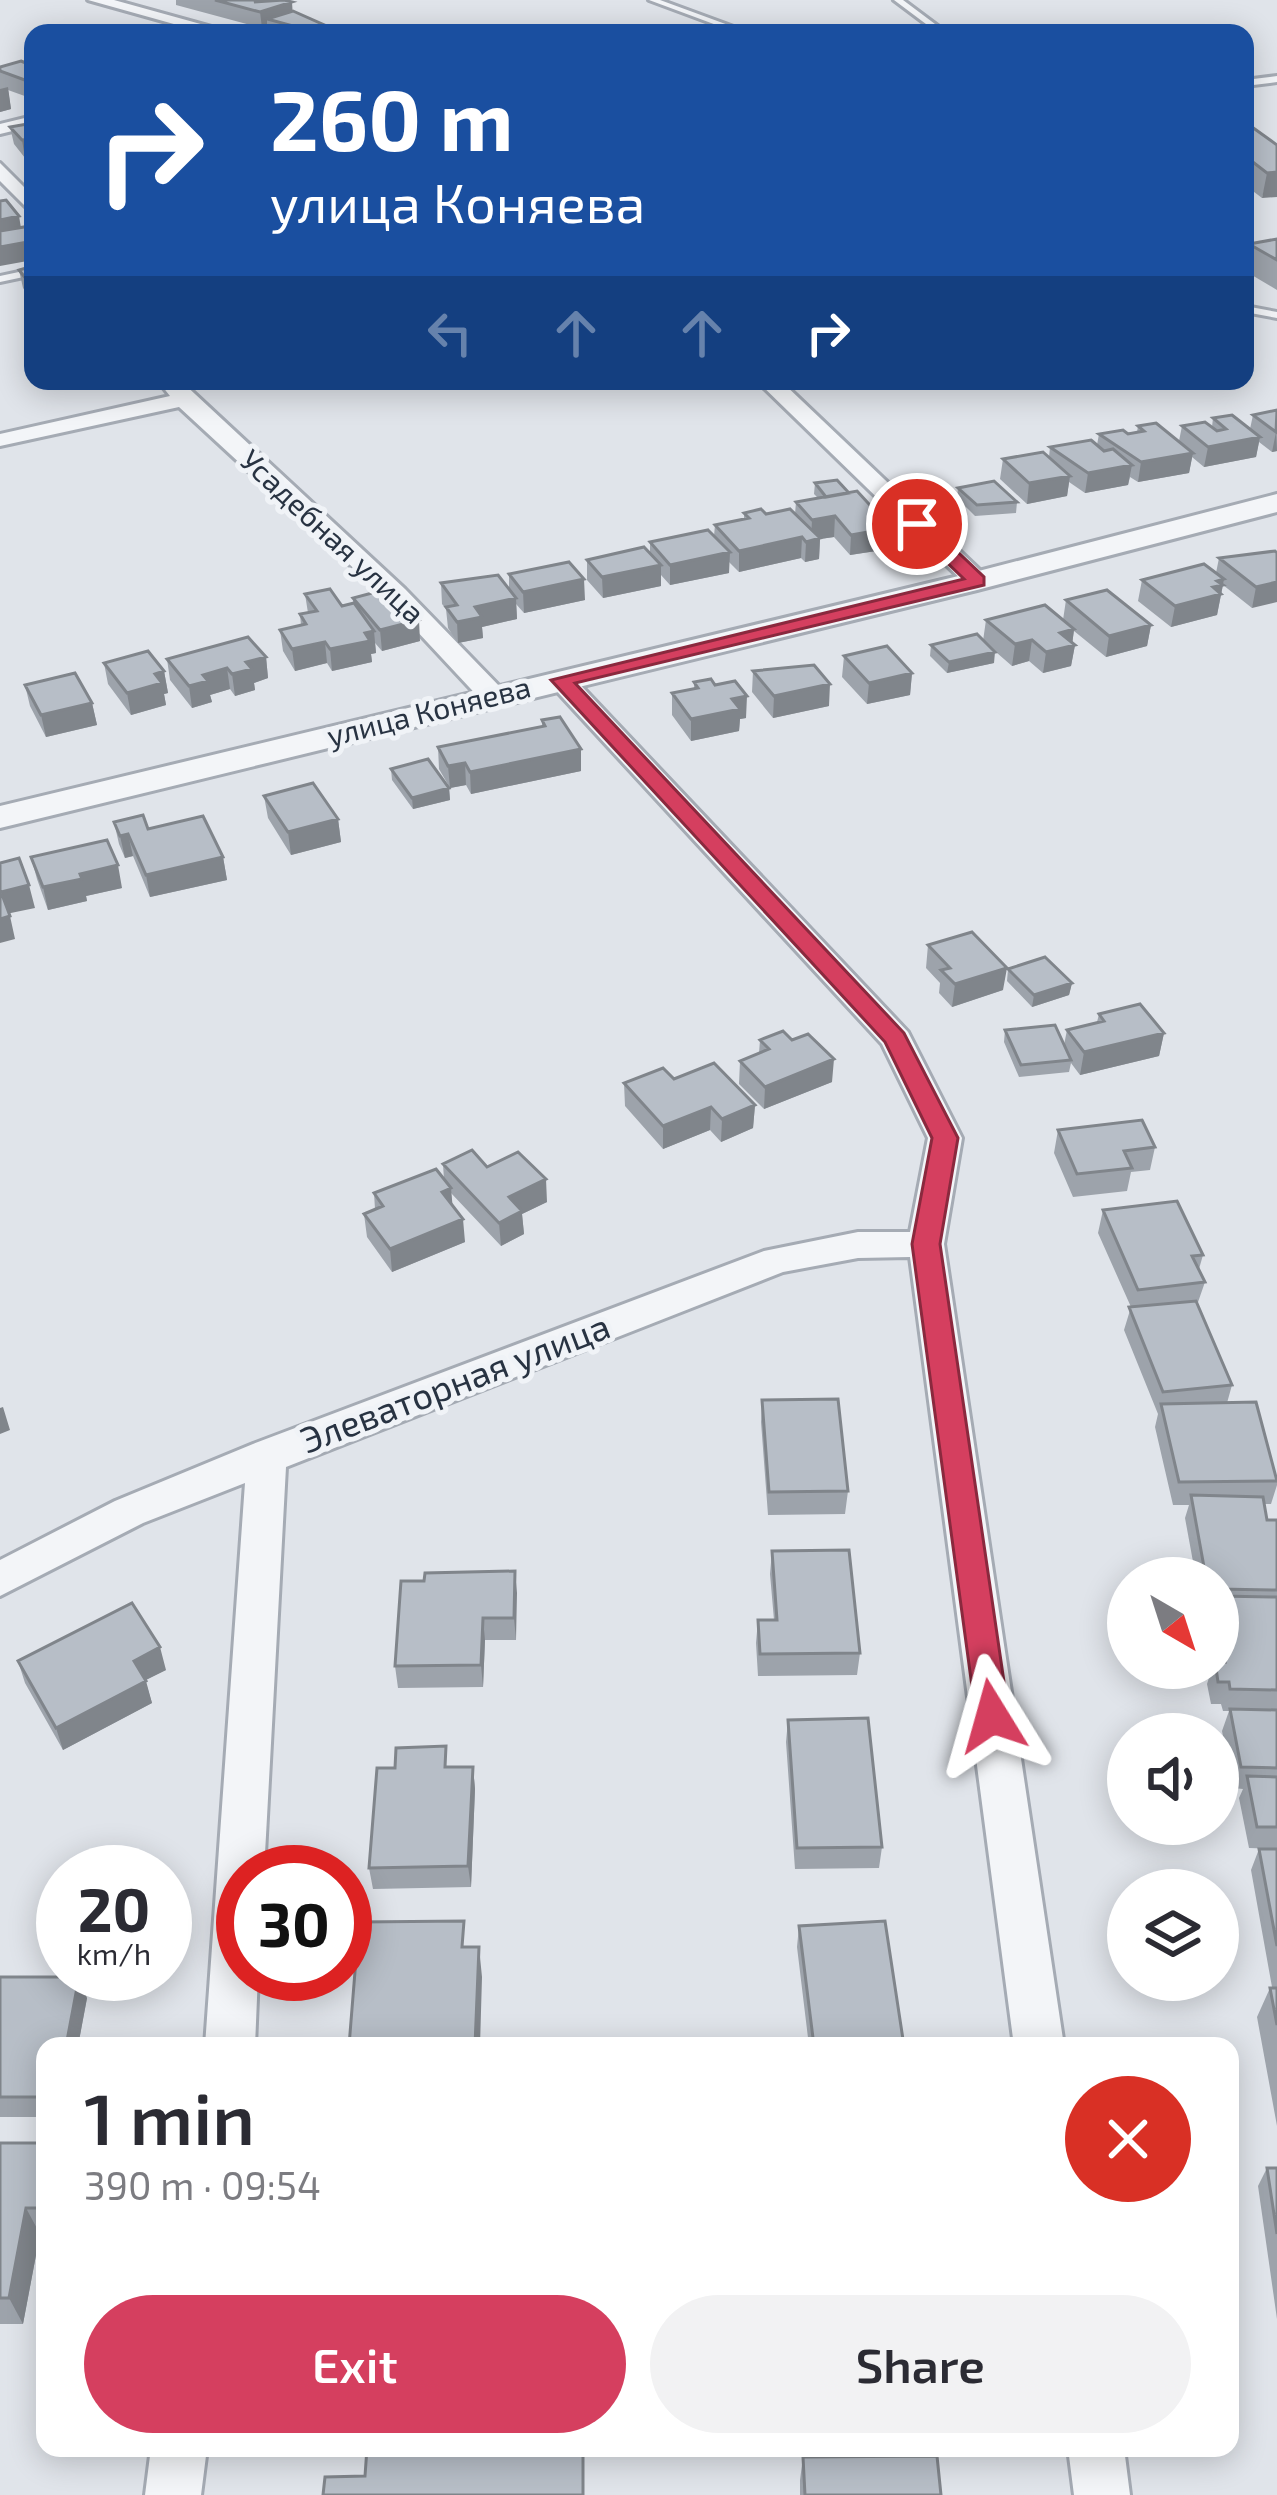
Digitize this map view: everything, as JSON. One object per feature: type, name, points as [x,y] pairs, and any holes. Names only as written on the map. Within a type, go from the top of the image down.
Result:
[{"type":"street","points":[[96,0],[190,24]]},
{"type":"street","points":[[0,169],[24,197]]},
{"type":"street","points":[[5,440],[177,390]]},
{"type":"street","name":"Усадебная улица","points":[[177,390],[396,594],[493,696]]},
{"type":"street","points":[[777,390],[977,581]]},
{"type":"street","name":"улица Коняева","points":[[0,817],[977,581],[1277,503]]},
{"type":"street","points":[[561,680],[896,1039],[945,1138],[926,1244],[1038,2037]]},
{"type":"street","name":"Элеваторная улица","points":[[0,1579],[129,1512],[267,1455],[777,1260],[858,1245],[926,1244]]},
{"type":"street","points":[[231,2037],[267,1455]]},
{"type":"street","points":[[173,2495],[178,2457]]},
{"type":"street","points":[[1097,2457],[1102,2495]]},
{"type":"lane","points":[[653,0],[721,24]]},
{"type":"lane","points":[[898,0],[931,24]]},
{"type":"building","points":[[215,0],[284,0],[292,2],[260,12]]},
{"type":"building","points":[[293,11],[322,24],[286,24],[267,19]]},
{"type":"building","points":[[24,62],[24,80],[0,71],[0,67]]},
{"type":"building","points":[[24,125],[24,140],[22,140],[10,127]]},
{"type":"building","points":[[1254,128],[1277,145],[1277,172],[1267,173],[1254,163]]},
{"type":"building","points":[[6,200],[19,216],[0,220],[0,201]]},
{"type":"building","points":[[24,227],[24,243],[0,247],[0,231]]},
{"type":"building","points":[[1277,239],[1277,260],[1254,247]]},
{"type":"building","points":[[1277,410],[1276,432],[1253,415]]},
{"type":"building","points":[[1232,415],[1260,437],[1208,447],[1182,426],[1205,422],[1217,431],[1226,429],[1213,418]]},
{"type":"building","points":[[1156,423],[1193,453],[1141,462],[1099,434],[1144,431],[1138,426]]},
{"type":"building","points":[[1091,440],[1104,451],[1113,449],[1132,465],[1088,473],[1050,447]]},
{"type":"building","points":[[1043,452],[1070,476],[1029,483],[1003,459]]},
{"type":"building","points":[[837,480],[849,493],[826,497],[815,483]]},
{"type":"building","points":[[994,481],[1017,502],[977,505],[958,488]]},
{"type":"building","points":[[857,491],[891,528],[851,535],[835,516],[812,520],[796,502]]},
{"type":"building","points":[[761,509],[766,514],[790,509],[820,538],[806,542],[802,537],[739,551],[715,525],[749,518],[744,513]]},
{"type":"building","points":[[708,530],[730,552],[670,565],[650,542]]},
{"type":"building","points":[[644,547],[661,565],[602,577],[587,560]]},
{"type":"building","points":[[1275,551],[1277,582],[1256,587],[1219,558]]},
{"type":"building","points":[[569,562],[584,579],[523,592],[509,574]]},
{"type":"building","points":[[1204,564],[1224,579],[1217,581],[1223,585],[1213,587],[1221,594],[1175,606],[1142,580]]},
{"type":"building","points":[[498,575],[516,598],[475,607],[482,617],[457,622],[446,607],[457,605],[441,583]]},
{"type":"building","points":[[391,588],[419,620],[380,630],[353,598]]},
{"type":"building","points":[[330,589],[342,606],[354,603],[374,631],[365,633],[370,641],[330,649],[325,642],[292,649],[280,630],[306,624],[300,614],[317,611],[305,594]]},
{"type":"building","points":[[1107,590],[1151,625],[1109,636],[1066,600]]},
{"type":"building","points":[[1045,605],[1074,629],[1060,633],[1075,645],[1046,652],[1032,640],[1015,644],[986,620]]},
{"type":"building","points":[[977,634],[995,652],[949,662],[931,645]]},
{"type":"building","points":[[248,637],[266,657],[246,662],[252,669],[232,674],[227,668],[203,675],[208,681],[189,686],[167,659]]},
{"type":"building","points":[[887,646],[912,673],[869,683],[844,656]]},
{"type":"building","points":[[148,651],[164,671],[155,674],[162,683],[127,693],[104,663]]},
{"type":"building","points":[[814,665],[830,684],[774,696],[753,671]]},
{"type":"building","points":[[75,673],[92,703],[41,715],[25,685]]},
{"type":"building","points":[[711,679],[715,685],[735,681],[747,696],[732,699],[740,709],[691,719],[672,693],[698,688],[694,682]]},
{"type":"building","points":[[560,717],[581,749],[470,772],[465,763],[448,766],[438,747],[545,726],[542,720]]},
{"type":"building","points":[[428,759],[449,788],[412,798],[391,769]]},
{"type":"building","points":[[313,783],[338,819],[288,832],[264,796]]},
{"type":"building","points":[[143,815],[148,829],[203,816],[223,857],[146,875],[128,834],[120,836],[114,822]]},
{"type":"building","points":[[107,840],[118,865],[43,887],[31,857]]},
{"type":"building","points":[[19,858],[29,885],[1,892],[10,916],[0,919],[0,863]]},
{"type":"building","points":[[972,932],[1007,968],[955,984],[941,970],[950,968],[928,945]]},
{"type":"building","points":[[1045,957],[1072,983],[1034,995],[1008,969]]},
{"type":"building","points":[[1140,1004],[1164,1033],[1084,1052],[1067,1030],[1104,1021],[1099,1014]]},
{"type":"building","points":[[1055,1025],[1071,1060],[1021,1065],[1005,1030]]},
{"type":"building","points":[[783,1031],[792,1040],[808,1034],[834,1059],[765,1087],[740,1061],[769,1049],[760,1040]]},
{"type":"building","points":[[714,1063],[755,1105],[722,1119],[711,1107],[663,1126],[624,1083],[663,1068],[674,1079]]},
{"type":"building","points":[[1142,1120],[1155,1147],[1124,1151],[1132,1168],[1077,1174],[1058,1130]]},
{"type":"building","points":[[472,1150],[487,1167],[518,1152],[546,1179],[509,1197],[522,1211],[499,1223],[443,1164]]},
{"type":"building","points":[[436,1169],[451,1188],[442,1192],[463,1219],[390,1249],[364,1214],[383,1206],[374,1193]]},
{"type":"building","points":[[1177,1201],[1203,1255],[1192,1256],[1205,1282],[1138,1290],[1103,1210]]},
{"type":"building","points":[[1196,1301],[1232,1385],[1163,1392],[1129,1307]]},
{"type":"building","points":[[838,1399],[848,1491],[769,1492],[762,1400]]},
{"type":"building","points":[[1256,1402],[1277,1481],[1179,1482],[1161,1404]]},
{"type":"building","points":[[1191,1495],[1263,1497],[1267,1520],[1277,1520],[1277,1590],[1239,1589],[1239,1557],[1202,1557]]},
{"type":"building","points":[[849,1550],[860,1653],[760,1654],[758,1620],[777,1620],[772,1551]]},
{"type":"building","points":[[515,1571],[514,1618],[483,1618],[481,1665],[395,1666],[401,1581],[424,1581],[425,1573]]},
{"type":"building","points":[[1239,1596],[1277,1597],[1277,1690],[1230,1689],[1239,1689]]},
{"type":"building","points":[[132,1603],[160,1647],[134,1661],[146,1681],[56,1728],[18,1661]]},
{"type":"building","points":[[1230,1709],[1277,1710],[1277,1768],[1241,1767],[1239,1713]]},
{"type":"building","points":[[868,1718],[882,1847],[797,1848],[788,1720]]},
{"type":"building","points":[[446,1746],[445,1767],[473,1767],[468,1866],[372,1868],[377,1768],[395,1768],[396,1748]]},
{"type":"building","points":[[1247,1776],[1277,1777],[1277,1827],[1257,1827]]},
{"type":"building","points":[[1259,1849],[1277,1849],[1277,1946]]},
{"type":"building","points":[[464,1921],[462,1947],[479,1947],[475,2037],[350,2037],[353,2001],[372,2001],[372,1922]]},
{"type":"building","points":[[885,1921],[903,2037],[813,2037],[799,1926]]},
{"type":"building","points":[[0,1977],[36,1977],[36,2001],[74,2001],[68,2037],[36,2037],[36,2097],[0,2097]]},
{"type":"building","points":[[1270,1988],[1277,1988],[1277,2025]]},
{"type":"building","points":[[0,2143],[36,2143],[36,2208],[26,2208],[9,2298],[0,2298]]},
{"type":"building","points":[[1267,2168],[1277,2168],[1277,2234]]},
{"type":"building","points":[[366,2457],[583,2457],[583,2495],[323,2495],[325,2477],[365,2476]]},
{"type":"building","points":[[803,2457],[937,2457],[941,2495],[805,2495]]},
{"type":"route","points":[[917,524],[977,581],[561,680],[896,1039],[945,1138],[926,1244],[992,1716]]}]
